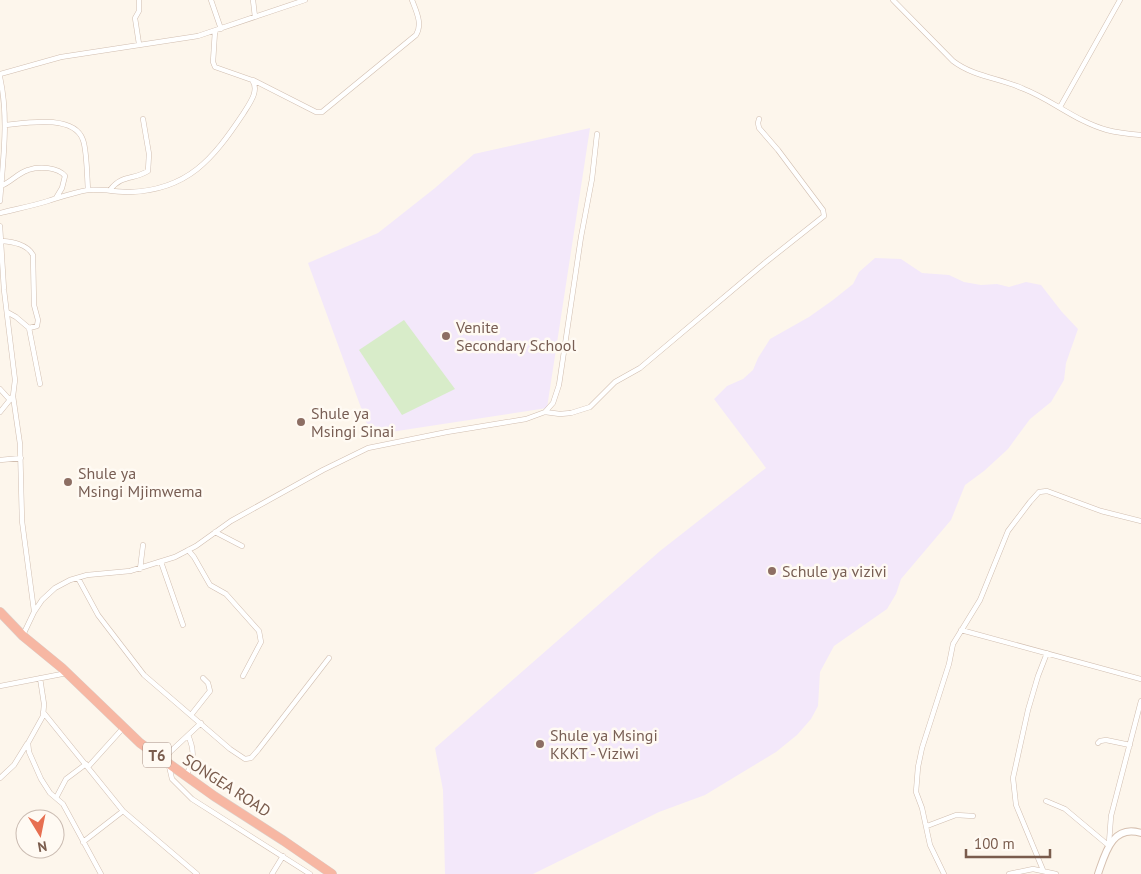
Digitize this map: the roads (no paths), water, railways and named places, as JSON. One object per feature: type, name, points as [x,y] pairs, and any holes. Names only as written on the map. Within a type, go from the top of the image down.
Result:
[{"type":"highway","name":"SONGEA ROAD","points":[[0,612],[23,636],[67,673],[140,743],[186,777],[332,874]]},
{"type":"street","points":[[138,0],[139,11],[135,18],[139,44]]},
{"type":"street","points":[[211,0],[221,29]]},
{"type":"street","points":[[253,0],[255,17]]},
{"type":"street","points":[[0,201],[5,124],[0,76],[61,57],[198,36],[304,0]]},
{"type":"street","points":[[215,31],[213,62],[218,70],[252,80],[316,112],[322,112],[416,35],[420,25],[412,0]]},
{"type":"street","points":[[893,0],[953,61],[963,68],[1023,88],[1075,116],[1106,130],[1141,134]]},
{"type":"street","points":[[1060,107],[1120,0]]},
{"type":"street","points":[[0,213],[88,190],[128,192],[162,188],[194,172],[203,166],[226,138],[252,99],[256,88],[252,80]]},
{"type":"street","points":[[545,412],[571,413],[590,407],[615,382],[640,368],[824,216],[823,210],[759,128],[759,119]]},
{"type":"street","points":[[110,190],[121,179],[144,174],[148,171],[149,154],[143,120]]},
{"type":"street","points":[[5,124],[46,122],[56,123],[77,130],[84,144],[88,190]]},
{"type":"street","points":[[23,636],[42,600],[55,588],[78,578],[140,569],[188,550],[231,521],[315,474],[368,448],[447,432],[526,420],[545,412],[553,403],[559,385],[581,237],[592,179],[597,134]]},
{"type":"street","points":[[1,186],[9,183],[26,170],[37,168],[54,169],[62,172],[65,176],[62,188],[56,198]]},
{"type":"street","points":[[0,226],[2,290],[7,312],[15,390],[12,398],[0,412]]},
{"type":"street","points":[[1,240],[19,244],[27,248],[33,255],[34,305],[38,320],[37,326],[28,328]]},
{"type":"street","points":[[7,312],[28,328],[40,384]]},
{"type":"street","points":[[0,389],[12,398],[21,458],[22,521],[34,612]]},
{"type":"street","points":[[0,460],[21,458]]},
{"type":"street","points":[[944,874],[930,845],[927,826],[916,792],[918,767],[922,748],[949,664],[953,644],[980,600],[1008,532],[1039,492],[1047,491],[1101,511],[1141,521]]},
{"type":"street","points":[[216,532],[242,546]]},
{"type":"street","points":[[140,569],[143,546]]},
{"type":"street","points":[[188,550],[210,585],[226,594],[259,631],[261,642],[243,676]]},
{"type":"street","points":[[161,562],[183,625]]},
{"type":"street","points":[[78,578],[98,615],[144,675],[245,760],[251,758],[272,734],[291,706],[329,658]]},
{"type":"street","points":[[961,630],[1141,679]]},
{"type":"street","points":[[1043,870],[1016,806],[1013,778],[1028,710],[1047,653]]},
{"type":"street","points":[[0,686],[67,673]]},
{"type":"street","points":[[0,778],[14,765],[39,724],[44,704],[40,678]]},
{"type":"street","points":[[191,715],[210,691],[208,683],[203,678]]},
{"type":"street","points":[[1098,874],[1109,844],[1111,816],[1141,701]]},
{"type":"street","points":[[43,712],[123,811],[197,874]]},
{"type":"street","points":[[201,723],[170,752],[166,762],[172,778],[192,798],[310,874]]},
{"type":"street","points":[[56,798],[66,779],[87,766],[124,727]]},
{"type":"street","points":[[186,777],[194,758],[194,749],[188,735]]},
{"type":"street","points":[[1098,743],[1106,740],[1130,745]]},
{"type":"street","points":[[28,743],[29,752],[41,779],[63,804],[101,874]]},
{"type":"street","points":[[1046,801],[1065,809],[1109,844]]},
{"type":"street","points":[[83,842],[123,811]]},
{"type":"street","points":[[927,826],[956,814],[973,816]]},
{"type":"street","points":[[1109,844],[1115,837],[1123,834],[1136,831],[1141,833]]},
{"type":"street","points":[[272,874],[282,856]]},
{"type":"street","points":[[1009,874],[1024,870],[1043,870],[1056,874]]},
{"type":"place","name":"Venite Secondary School","points":[[446,336]]},
{"type":"place","name":"Shule ya Msingi Sinai","points":[[301,422]]},
{"type":"place","name":"Shule ya Msingi Mjimwema","points":[[68,482]]},
{"type":"place","name":"Schule ya vizivi","points":[[772,571]]},
{"type":"place","name":"Shule ya Msingi KKKT - Viziwi","points":[[540,744]]}]
